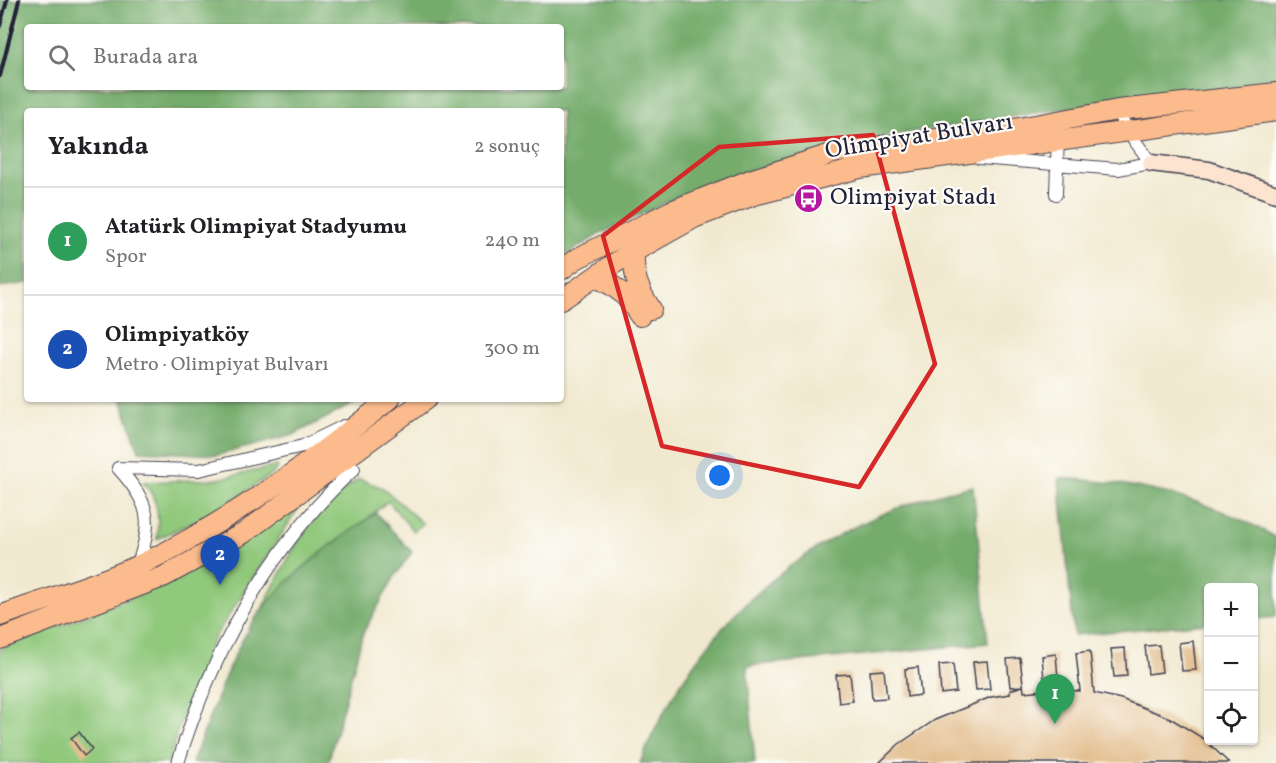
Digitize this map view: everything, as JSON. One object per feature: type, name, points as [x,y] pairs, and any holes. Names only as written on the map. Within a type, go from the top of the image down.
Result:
[{"type":"main road","name":"Olimpiyat Bulvarı","points":[[564,268],[576,259],[671,211],[750,180],[837,152],[1118,110],[1276,93]]},
{"type":"main road","name":"Olimpiyat Bulvarı","points":[[564,298],[634,252],[694,218],[754,195],[860,168],[1276,111]]},
{"type":"main road","points":[[595,277],[615,285],[646,312],[633,274],[634,252]]},
{"type":"main road","points":[[0,615],[137,566],[215,524],[287,477],[386,402]]},
{"type":"main road","points":[[0,639],[163,577],[244,533],[422,402]]},
{"type":"street","points":[[1118,110],[1127,130],[1151,163]]},
{"type":"street","points":[[1056,194],[1058,120]]},
{"type":"street","points":[[954,156],[1118,169],[1151,163],[1209,170],[1276,194]]},
{"type":"street","points":[[137,566],[147,538],[144,500],[118,468],[199,470],[249,461],[303,446],[372,413]]},
{"type":"street","points":[[178,763],[214,663],[263,579],[289,540],[328,493],[354,469]]},
{"type":"highlighted area","points":[[873,135],[935,364],[859,487],[662,446],[603,236],[719,147]]},
{"type":"green space","points":[[0,0],[1276,0],[1276,82],[1109,102],[893,135],[705,184],[598,235],[564,256],[564,108],[24,108],[24,283],[0,287]]},
{"type":"green space","points":[[122,402],[357,402],[293,435],[218,455],[139,451]]},
{"type":"green space","points":[[278,466],[274,473],[216,511],[157,539],[157,509],[152,495],[143,482],[218,479]]},
{"type":"green space","points":[[1059,478],[1116,483],[1171,494],[1225,512],[1276,538],[1276,617],[1258,619],[1258,583],[1204,583],[1204,623],[1074,635]]},
{"type":"green space","points":[[359,479],[383,488],[423,524],[413,531],[388,501],[262,609],[301,536],[326,505]]},
{"type":"green space","points":[[973,486],[988,643],[747,666],[755,763],[640,763],[665,710],[696,662],[731,619],[771,581],[815,549],[864,522],[917,501]]},
{"type":"green space","points":[[305,498],[214,638],[176,735],[169,763],[0,763],[0,649],[140,594]]},
{"type":"green space","points":[[376,513],[412,552],[395,576],[363,633],[328,763],[192,763],[232,661],[252,623],[263,608],[302,569]]},
{"type":"building","points":[[1193,641],[1196,670],[1182,671],[1179,643]]},
{"type":"building","points":[[1159,645],[1162,672],[1148,674],[1145,646]]},
{"type":"building","points":[[1125,648],[1127,676],[1114,677],[1111,649]]},
{"type":"building","points":[[1090,651],[1094,693],[1121,699],[1170,718],[1204,739],[1204,745],[1210,745],[1229,763],[879,763],[899,744],[935,720],[991,697],[1010,694],[1010,690],[1023,686],[1010,687],[1007,659],[1020,658],[1024,692],[1045,690],[1042,656],[1056,654],[1059,690],[1080,691],[1076,653]]},
{"type":"building","points":[[987,661],[990,689],[976,690],[973,662]]},
{"type":"building","points":[[953,664],[956,692],[941,694],[939,665]]},
{"type":"building","points":[[918,667],[921,695],[907,697],[905,669]]},
{"type":"building","points":[[884,670],[887,698],[872,699],[870,671]]},
{"type":"building","points":[[850,674],[853,701],[839,703],[836,675]]},
{"type":"building","points":[[79,732],[92,749],[84,756],[71,738]]},
{"type":"railway","points":[[0,26],[7,0]]},
{"type":"railway","points":[[0,76],[19,0]]},
{"type":"place","name":"Olimpiyat Stadı","points":[[809,198]]},
{"type":"place","name":"Olimpiyatköy","points":[[220,585]]},
{"type":"place","name":"Atatürk Olimpiyat Stadyumu","points":[[1055,724]]}]
